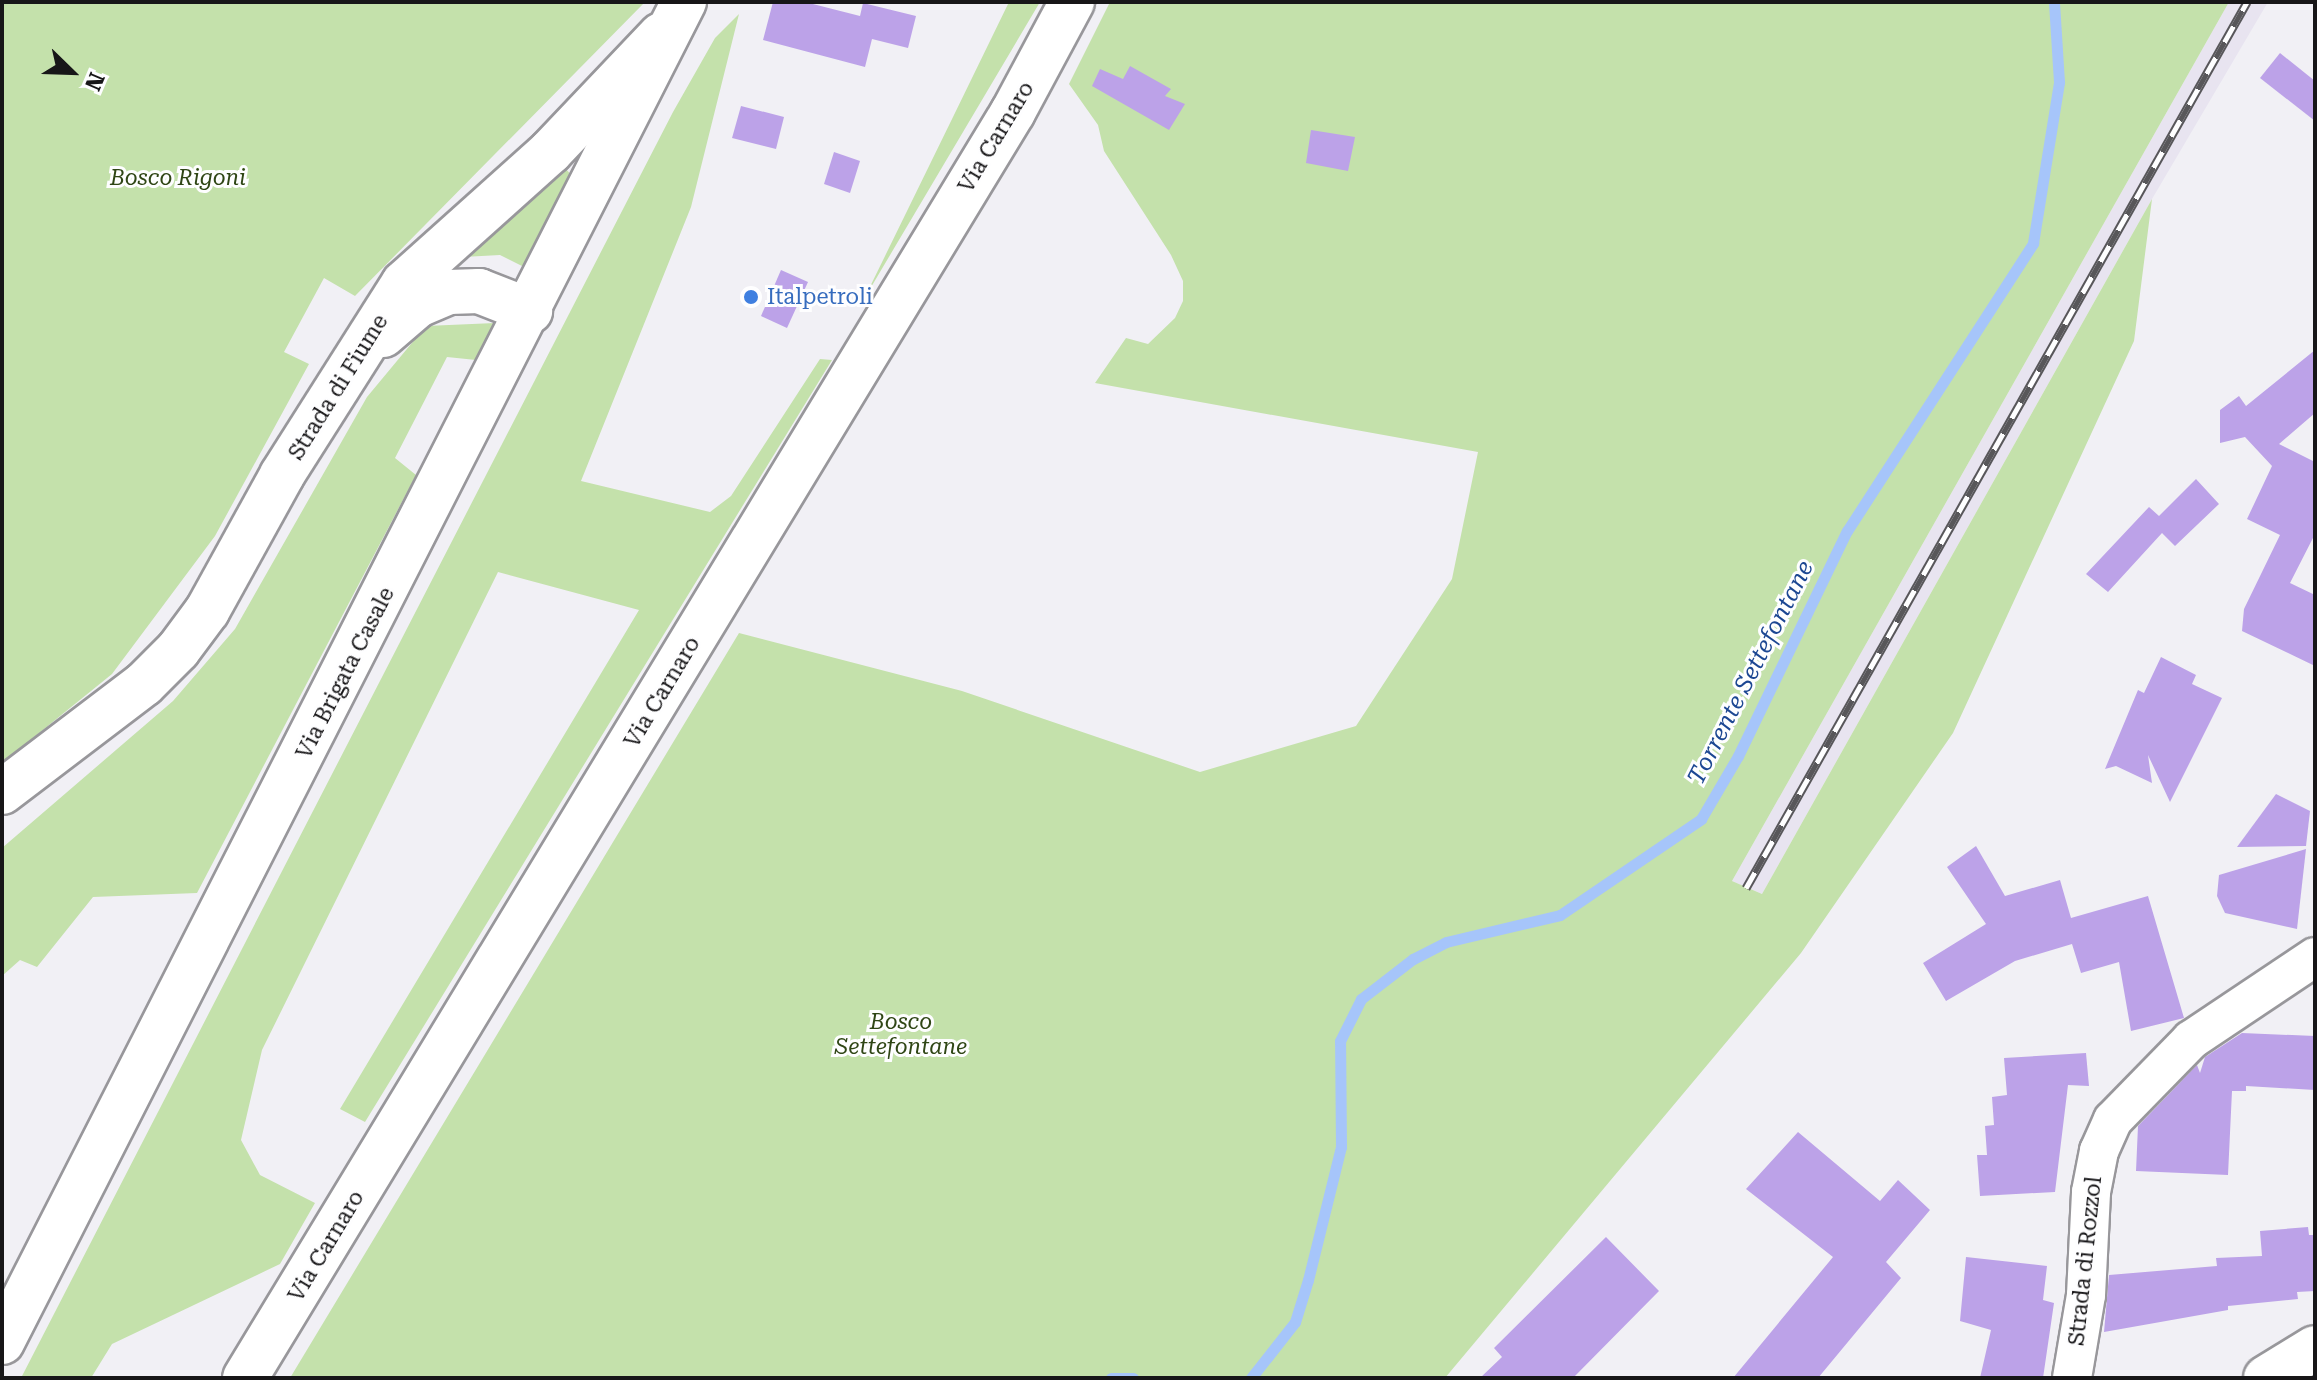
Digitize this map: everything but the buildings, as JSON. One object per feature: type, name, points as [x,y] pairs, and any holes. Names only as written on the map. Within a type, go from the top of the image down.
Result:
[{"type":"main road","name":"Via Carnaro","points":[[245,1378],[1013,112],[1072,2]]},
{"type":"main road","name":"Via Brigata Casale","points":[[2,1342],[530,311],[690,6]]},
{"type":"main road","name":"Strada di Fiume","points":[[2,792],[144,684],[178,650],[227,578],[354,361],[404,283],[550,152],[690,6]]},
{"type":"main road","points":[[354,361],[418,305],[449,292],[479,291],[530,311]]},
{"type":"main road","points":[[2266,1378],[2315,1348]]},
{"type":"street","name":"Strada di Rozzol","points":[[2072,1378],[2086,1295],[2091,1192],[2099,1151],[2113,1120],[2191,1040],[2315,957]]},
{"type":"shaded area","points":[[2229,2],[2268,2],[2152,199],[1762,894],[1732,881]]},
{"type":"green space","name":"Bosco Rigoni","points":[[2,2],[645,2],[355,296],[324,278],[284,352],[309,364],[215,536],[112,674],[2,763]]},
{"type":"green space","points":[[1009,2],[1040,2],[864,299],[953,117]]},
{"type":"green space","name":"Bosco Settefontane","points":[[1110,2],[2229,2],[1732,881],[1762,894],[2152,199],[2134,341],[1953,733],[1801,953],[1445,1378],[290,1378],[739,633],[962,691],[1200,772],[1356,726],[1452,579],[1478,452],[1095,383],[1126,338],[1148,344],[1175,318],[1183,301],[1183,281],[1171,255],[1104,151],[1098,125],[1069,84]]},
{"type":"green space","points":[[739,14],[691,207],[581,481],[710,512],[731,496],[820,359],[832,360],[365,1122],[340,1109],[639,610],[498,572],[262,1050],[241,1140],[260,1175],[315,1203],[280,1264],[112,1344],[91,1378],[21,1378],[673,112],[715,38]]},
{"type":"green space","points":[[566,169],[572,176],[524,267],[500,255],[463,257]]},
{"type":"green space","points":[[495,323],[476,360],[447,357],[395,458],[416,475],[197,893],[93,897],[37,967],[20,960],[2,976],[2,848],[173,701],[235,629],[367,397],[426,326]]},
{"type":"waterway","name":"Torrente Settefontane","points":[[1251,1378],[1295,1322],[1308,1280],[1341,1147],[1340,1041],[1361,999],[1413,959],[1446,942],[1560,915],[1701,819],[1738,756],[1847,531],[2033,243],[2059,82],[2054,2]]},
{"type":"waterway","name":"Torrente Settefontane","points":[[1111,1378],[1133,1378]]},
{"type":"railway","points":[[1746,888],[2247,2]]},
{"type":"place","name":"Italpetroli","points":[[751,297]]}]
